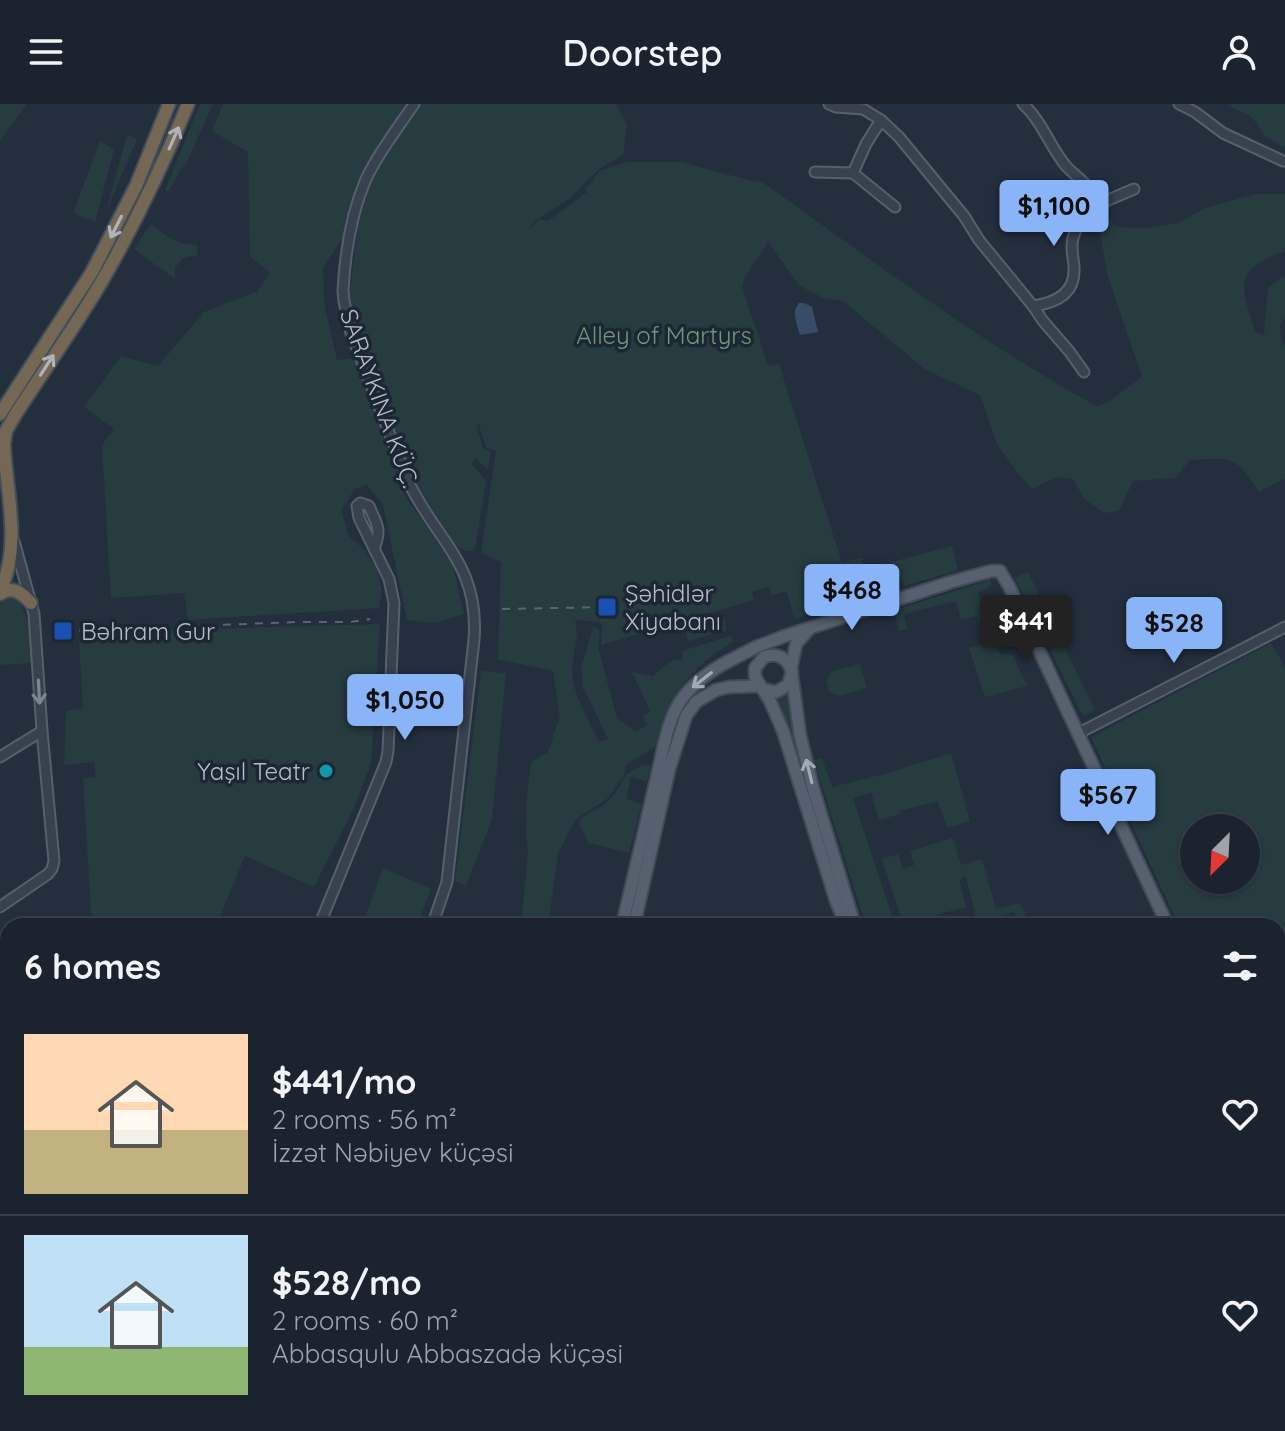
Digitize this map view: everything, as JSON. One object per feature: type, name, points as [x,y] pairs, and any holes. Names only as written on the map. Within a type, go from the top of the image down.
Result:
[{"type":"highway","points":[[0,414],[92,272],[136,186],[169,104]]},
{"type":"highway","points":[[0,592],[10,561],[11,534],[2,449],[10,423],[118,252],[150,193],[188,104]]},
{"type":"highway","points":[[0,592],[14,590],[23,594],[33,608]]},
{"type":"main road","points":[[624,918],[673,717],[688,691],[725,663],[782,637],[951,582],[1000,571],[1164,918]]},
{"type":"main road","points":[[636,918],[669,770],[686,716],[696,702],[716,690],[729,687],[761,688],[771,692],[788,685],[798,641],[812,627]]},
{"type":"main road","points":[[782,637],[770,645],[755,677],[783,731],[843,918]]},
{"type":"main road","points":[[725,663],[747,656],[785,660],[791,670],[800,735],[813,788],[853,918]]},
{"type":"street","name":"SARAYKINA KÜÇ.","points":[[414,104],[366,180],[350,233],[343,291],[351,333],[407,479],[454,553],[470,592],[474,637],[447,887],[435,918]]},
{"type":"street","points":[[829,104],[863,109],[881,120],[906,146],[1084,372]]},
{"type":"street","points":[[1023,104],[1033,114],[1067,167],[1088,187],[1094,200],[1073,237],[1074,274],[1068,292],[1055,301],[1033,306]]},
{"type":"street","points":[[1179,104],[1223,133],[1283,161]]},
{"type":"street","points":[[853,173],[881,120]]},
{"type":"street","points":[[815,172],[853,173],[895,207]]},
{"type":"street","points":[[1094,200],[1106,201],[1134,189]]},
{"type":"street","points":[[0,907],[48,874],[54,861],[33,608],[11,534]]},
{"type":"street","points":[[322,918],[388,751],[395,611],[389,579],[374,549]]},
{"type":"street","points":[[1079,733],[1285,627]]},
{"type":"street","points":[[0,757],[42,731]]},
{"type":"green space","points":[[0,104],[27,104],[0,141]]},
{"type":"green space","points":[[200,104],[213,104],[185,166],[169,191],[165,190]]},
{"type":"green space","points":[[223,104],[407,104],[363,174],[342,239],[323,268],[324,303],[337,360],[355,358],[404,495],[452,561],[464,614],[435,623],[407,620],[383,505],[367,485],[354,489],[341,510],[349,537],[364,549],[377,569],[382,591],[379,608],[188,620],[184,593],[111,598],[102,445],[114,429],[84,407],[121,356],[158,366],[204,312],[258,291],[270,273],[250,256],[248,152],[212,131]]},
{"type":"green space","name":"Alley of Martyrs","points":[[420,104],[616,104],[627,125],[623,155],[599,169],[569,199],[536,220],[526,232],[540,219],[548,221],[587,192],[585,189],[600,171],[627,162],[681,162],[762,182],[968,327],[1097,406],[1107,403],[1142,377],[1107,273],[1098,222],[1111,219],[1116,227],[1146,228],[1179,223],[1205,208],[1256,194],[1285,194],[1285,251],[1256,265],[1245,281],[1244,291],[1255,332],[1264,335],[1268,288],[1285,277],[1285,318],[1280,325],[1281,341],[1285,346],[1285,478],[1259,492],[1244,471],[1232,461],[1190,460],[1175,478],[1133,481],[1119,511],[1105,513],[1085,500],[1073,479],[1056,477],[1032,489],[997,444],[980,395],[926,370],[843,301],[821,297],[799,285],[768,242],[742,286],[768,366],[779,364],[842,563],[861,558],[872,595],[795,619],[786,591],[772,595],[769,587],[752,592],[754,600],[601,645],[602,625],[599,622],[575,620],[577,634],[573,680],[599,742],[608,739],[583,687],[581,667],[594,626],[600,631],[598,647],[617,718],[635,732],[647,725],[643,716],[650,711],[632,672],[653,676],[671,661],[683,659],[682,651],[730,636],[733,641],[705,661],[687,679],[671,702],[658,745],[626,765],[624,776],[607,799],[576,819],[558,853],[549,918],[522,918],[531,762],[548,752],[560,716],[553,671],[498,659],[501,562],[481,553],[496,451],[486,448],[478,422],[483,449],[491,451],[488,470],[476,458],[471,463],[486,481],[476,544],[473,551],[466,551],[456,546],[414,481],[356,328],[349,300],[358,225],[372,179]]},
{"type":"green space","points":[[1229,104],[1285,104],[1285,148],[1265,136],[1252,117]]},
{"type":"green space","points":[[127,135],[137,139],[106,212]]},
{"type":"green space","points":[[100,141],[114,150],[95,222],[73,213]]},
{"type":"green space","points":[[151,224],[177,241],[197,245],[197,255],[183,258],[175,268],[175,279],[134,249]]},
{"type":"green space","points":[[952,546],[958,570],[904,586],[900,577],[882,583],[877,566]]},
{"type":"green space","points":[[1028,572],[1095,710],[1083,716],[1015,578]]},
{"type":"green space","points":[[990,580],[992,585],[978,593],[1000,654],[1013,655],[1027,686],[985,697],[969,648],[985,644],[977,616],[961,619],[956,601],[904,614],[907,629],[899,631],[894,610]]},
{"type":"green space","points":[[10,595],[17,600],[26,616],[33,663],[0,665],[0,605]]},
{"type":"green space","points":[[724,619],[727,630],[688,641],[685,630]]},
{"type":"green space","points":[[380,624],[371,763],[354,808],[314,887],[245,856],[219,918],[94,918],[91,914],[83,778],[96,777],[94,762],[64,765],[66,711],[83,708],[79,642],[94,643],[94,632]]},
{"type":"green space","points":[[1271,643],[1285,667],[1285,918],[1175,918],[1091,737]]},
{"type":"green space","points":[[860,664],[867,688],[840,696],[829,692],[826,681],[832,671]]},
{"type":"green space","points":[[481,671],[506,673],[492,819],[466,886],[455,881]]},
{"type":"green space","points":[[786,691],[799,755],[771,697]]},
{"type":"green space","points":[[951,753],[970,821],[947,828],[938,801],[879,820],[871,792],[853,798],[893,918],[863,918],[814,760],[822,758],[832,787]]},
{"type":"green space","points":[[643,765],[651,766],[647,781],[631,777],[626,799],[642,804],[629,853],[589,843],[579,825],[581,818],[605,804],[627,774]]},
{"type":"green space","points":[[953,838],[961,865],[982,859],[996,909],[1020,903],[1027,918],[1017,918],[1014,912],[976,918],[966,877],[959,879],[966,907],[925,918],[901,918],[882,859],[898,854],[903,869],[914,865],[910,851]]},
{"type":"green space","points":[[383,868],[431,889],[420,918],[365,918]]},
{"type":"water","points":[[799,303],[812,307],[818,332],[800,335],[795,314]]},
{"type":"railway","points":[[502,609],[607,607]]},
{"type":"railway","points":[[63,631],[370,619]]},
{"type":"place","name":"Şəhidlər Xiyabanı","points":[[607,607]]},
{"type":"place","name":"Bəhram Gur","points":[[63,631]]},
{"type":"place","name":"Yaşıl Teatr","points":[[326,771]]}]
